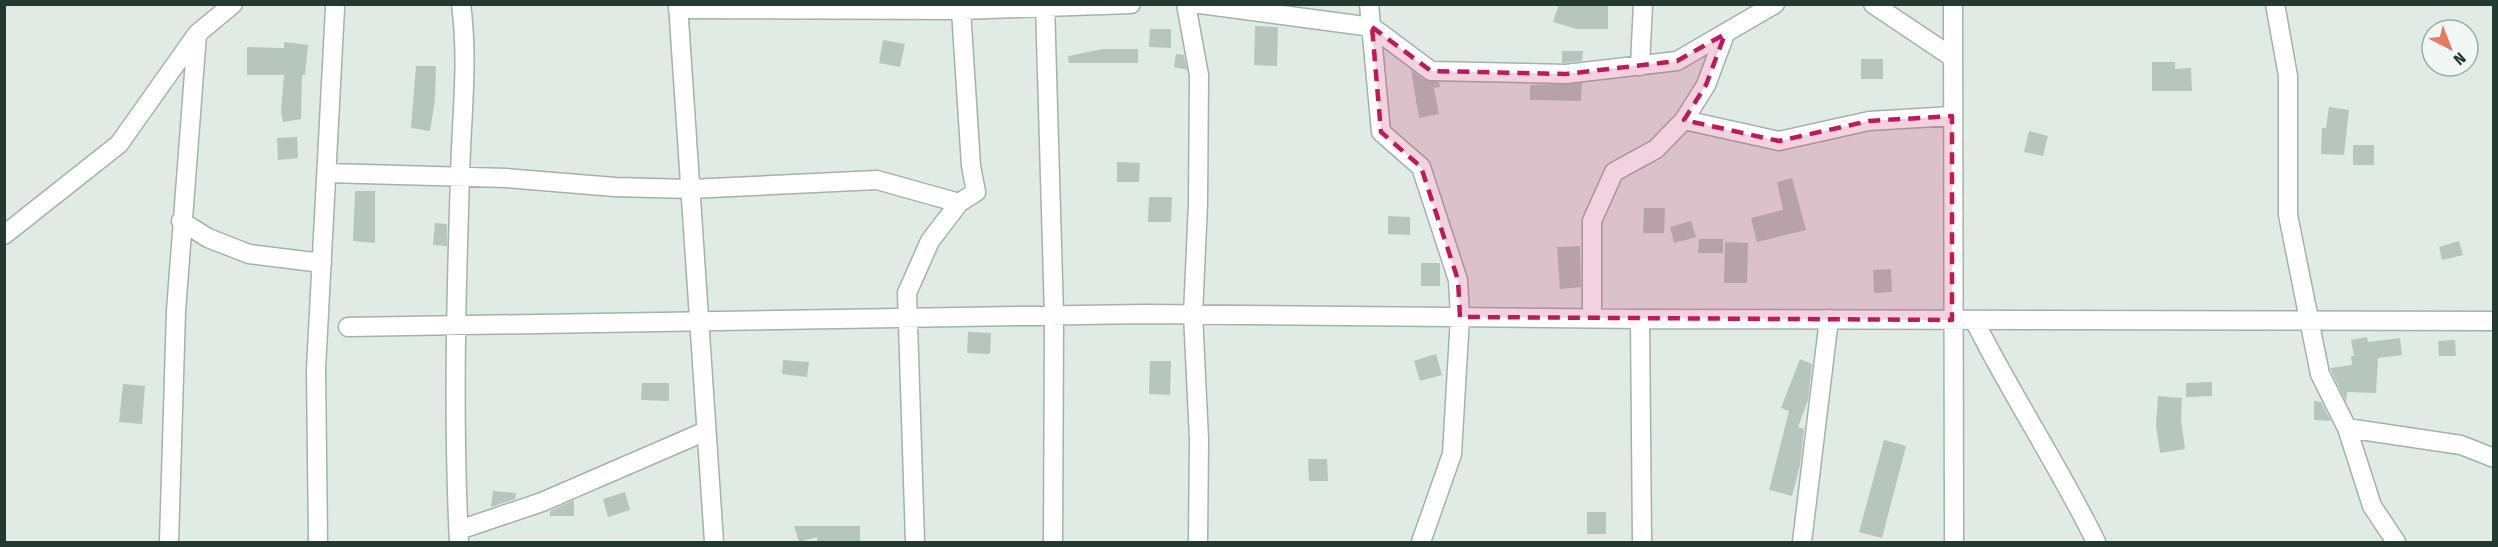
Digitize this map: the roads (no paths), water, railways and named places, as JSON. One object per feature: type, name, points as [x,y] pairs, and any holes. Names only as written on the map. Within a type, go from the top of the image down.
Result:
[{"type":"street","points":[[4,235],[119,144],[197,34],[233,4]]},
{"type":"street","points":[[461,4],[465,36],[465,68],[460,177],[454,444],[459,536],[706,430]]},
{"type":"street","points":[[714,543],[678,7],[961,10],[1131,4]]},
{"type":"street","points":[[1186,4],[1199,75],[1198,204],[1193,314],[1199,439],[1198,543]]},
{"type":"street","points":[[1200,4],[1372,27],[1431,71],[1566,74],[1677,62],[1775,4]]},
{"type":"street","points":[[1369,4],[1382,132],[1421,167],[1458,280],[1460,317],[1452,454],[1421,543]]},
{"type":"street","points":[[1640,66],[1643,4]]},
{"type":"street","points":[[1873,4],[1952,57]]},
{"type":"street","points":[[1953,4],[1954,543]]},
{"type":"street","points":[[2275,4],[2288,76],[2288,215],[2320,374],[2347,428],[2372,506],[2396,543]]},
{"type":"street","points":[[1045,6],[1054,315],[1053,543]]},
{"type":"street","points":[[318,543],[316,369],[335,8]]},
{"type":"street","points":[[915,543],[906,293],[930,241],[959,203],[976,192],[971,166],[961,10]]},
{"type":"street","points":[[169,543],[172,400],[181,220],[197,34]]},
{"type":"street","points":[[1592,318],[1592,221],[1614,172],[1656,149],[1684,120],[1706,84],[1725,34]]},
{"type":"street","points":[[1684,120],[1779,141],[1869,121],[1953,116]]},
{"type":"street","points":[[327,173],[460,177],[690,189],[877,180],[959,203]]},
{"type":"street","points":[[181,220],[208,238],[249,254],[322,263]]},
{"type":"street","points":[[348,327],[1193,314],[1640,319],[2493,321]]},
{"type":"street","points":[[1640,319],[1642,543]]},
{"type":"street","points":[[1802,543],[1829,319]]},
{"type":"street","points":[[1974,320],[2003,378],[2051,457],[2096,543]]},
{"type":"street","points":[[2347,428],[2461,445],[2493,458]]}]
